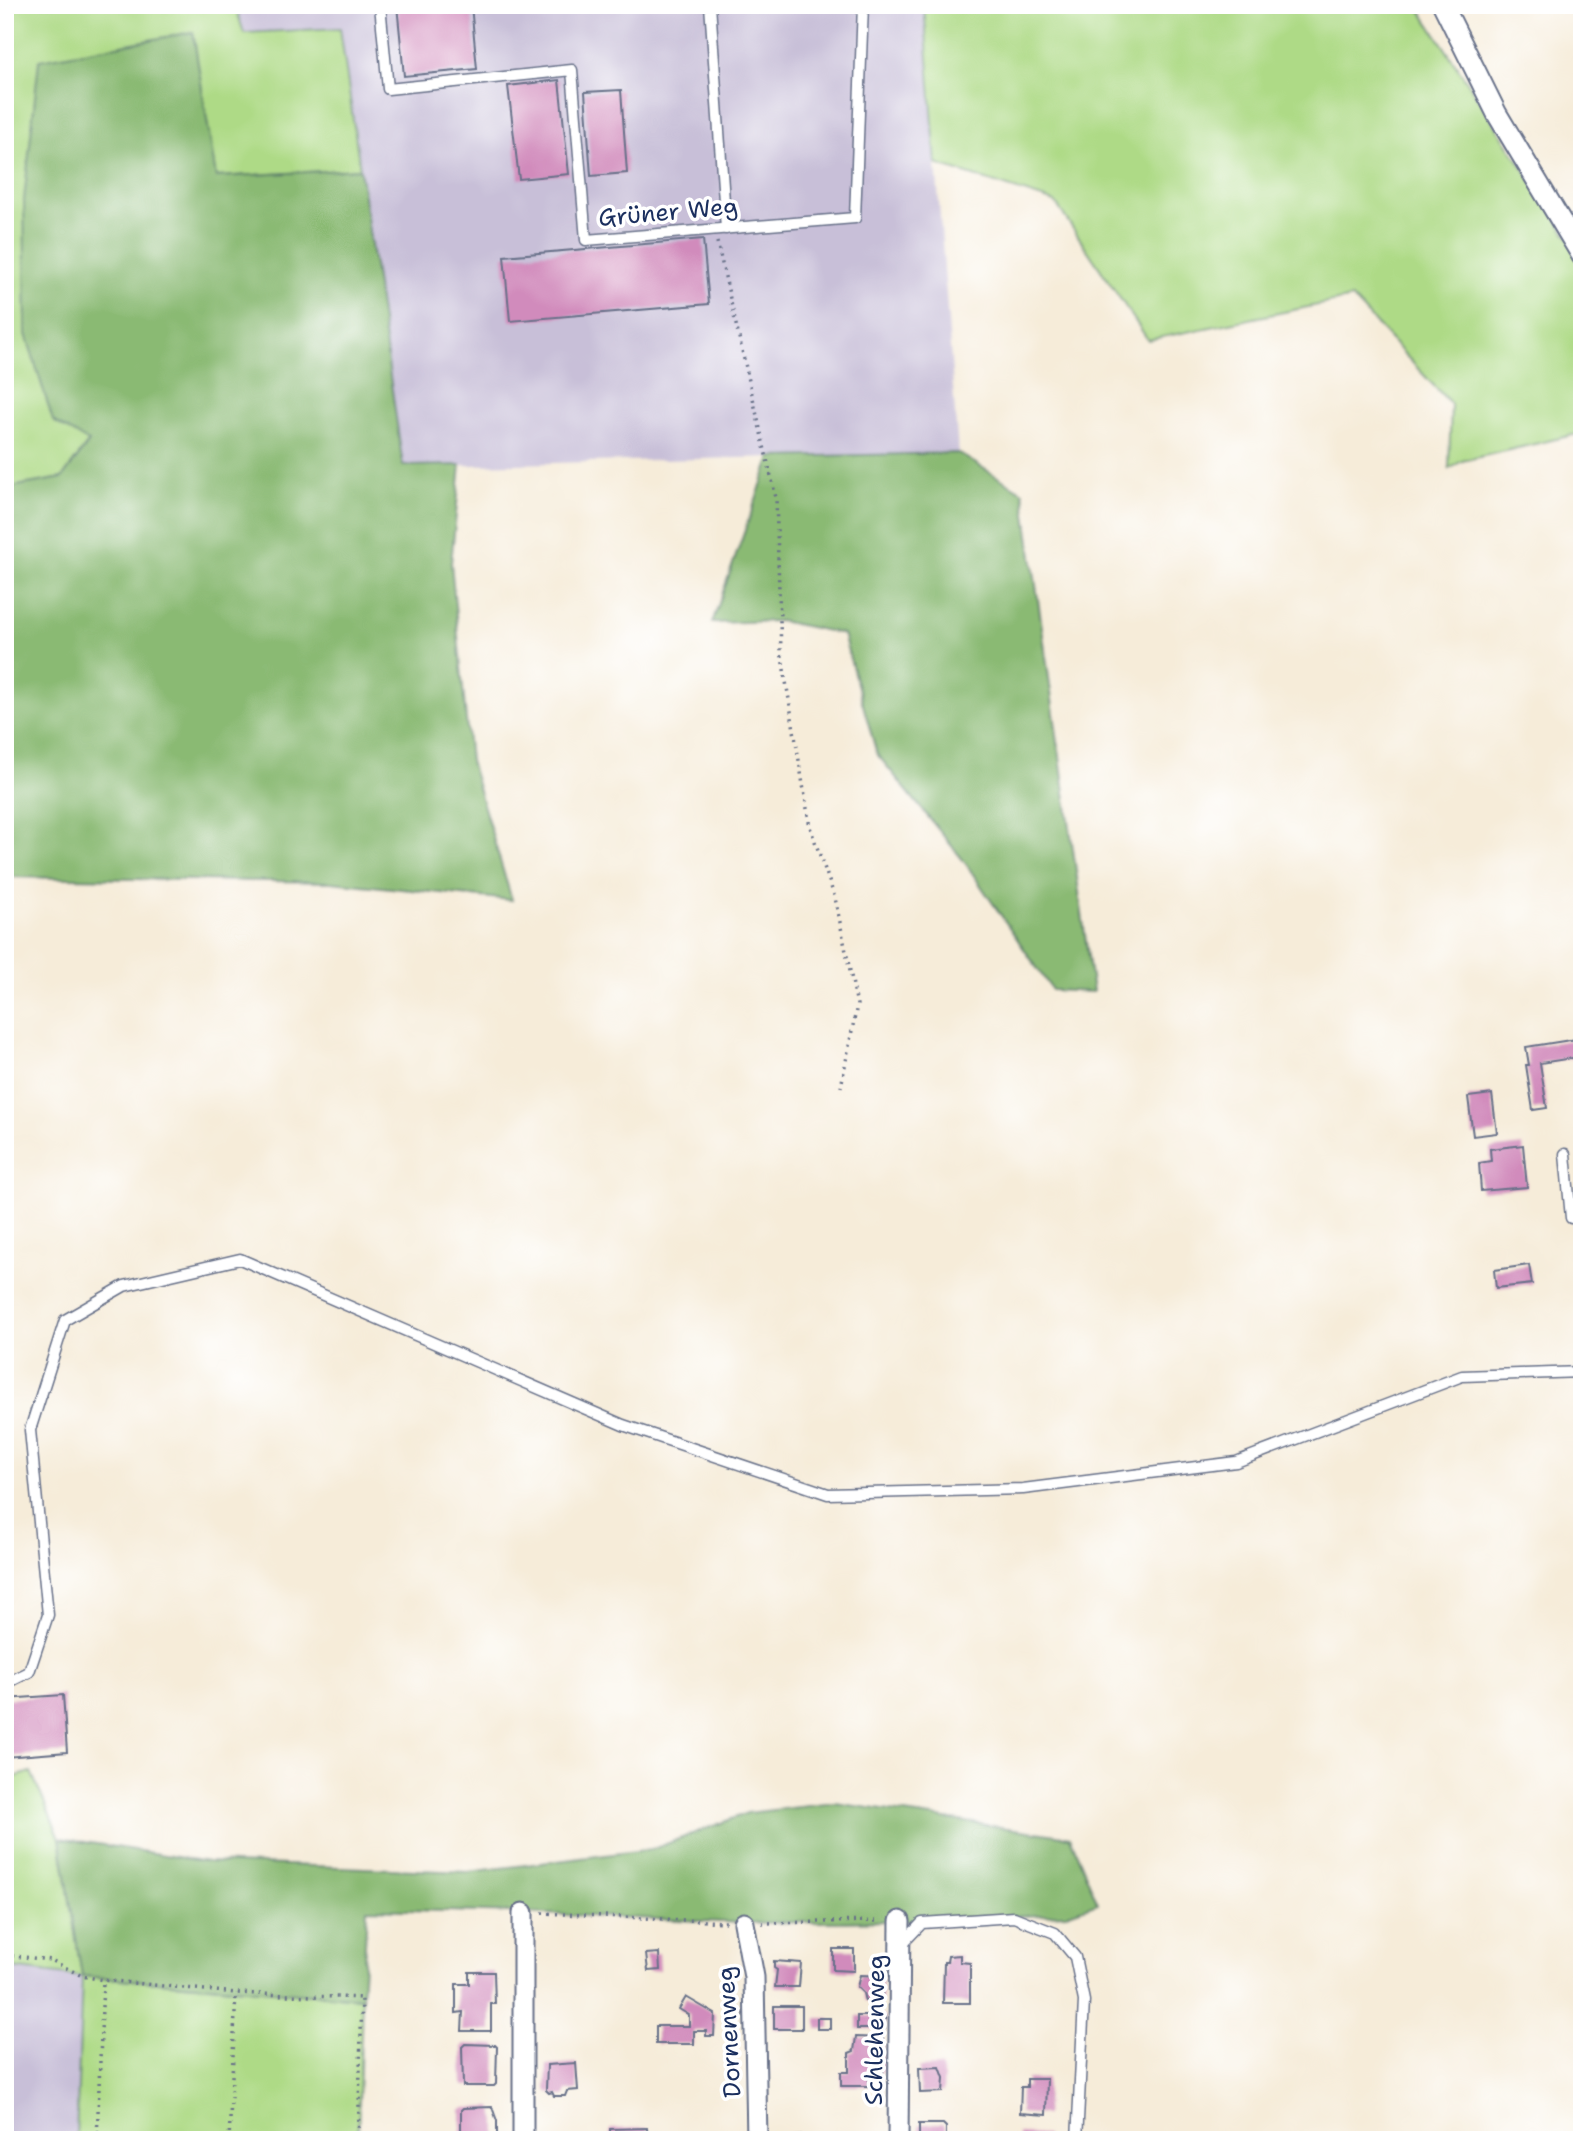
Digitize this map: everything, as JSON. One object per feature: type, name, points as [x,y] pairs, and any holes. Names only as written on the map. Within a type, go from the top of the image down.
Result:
[{"type":"street","points":[[1443,5],[1497,114],[1582,256]]},
{"type":"street","points":[[523,1913],[523,2140]]},
{"type":"street","name":"Schlehenweg","points":[[898,2140],[900,1921]]},
{"type":"street","name":"Dornenweg","points":[[744,1923],[754,1977],[757,2140]]},
{"type":"lane","name":"Grüner Weg","points":[[380,5],[388,89],[572,70],[586,240],[855,218],[863,5]]},
{"type":"lane","points":[[710,5],[726,229]]},
{"type":"lane","points":[[1564,1154],[1571,1218],[1582,1217]]},
{"type":"lane","points":[[5,1684],[29,1672],[48,1615],[30,1430],[65,1320],[124,1286],[240,1259],[623,1425],[828,1494],[1023,1489],[1236,1462],[1462,1376],[1582,1372]]},
{"type":"lane","points":[[900,1945],[922,1923],[1014,1917],[1055,1933],[1075,1957],[1084,2001],[1077,2140]]},
{"type":"path","points":[[715,230],[776,498],[782,651],[810,827],[835,898],[857,1005],[841,1087]]},
{"type":"path","points":[[523,1913],[744,1923],[900,1921]]},
{"type":"path","points":[[5,1955],[51,1960],[82,1976],[103,1980],[236,1993],[362,1998],[358,2140]]},
{"type":"path","points":[[97,2140],[103,1980]]},
{"type":"path","points":[[229,2140],[236,1993]]},
{"type":"shaded area","points":[[235,5],[924,5],[958,452],[403,467],[340,28],[243,33]]},
{"type":"shaded area","points":[[5,1967],[82,1976],[76,2140],[5,2140]]},
{"type":"green space","points":[[5,5],[235,5],[244,33],[340,28],[360,169],[216,177],[89,441],[62,478],[5,488]]},
{"type":"green space","points":[[924,5],[1417,5],[1582,258],[1582,433],[1462,461],[1449,469],[1451,404],[1352,298],[1148,340],[1055,202],[936,164]]},
{"type":"green space","points":[[193,32],[216,177],[360,169],[403,466],[461,465],[451,563],[470,761],[512,900],[331,882],[5,877],[5,488],[62,478],[89,442],[53,421],[26,334],[24,200],[39,60]]},
{"type":"green space","points":[[958,453],[1023,492],[1093,992],[1052,990],[964,861],[877,754],[843,634],[780,621],[712,623],[771,457]]},
{"type":"green space","points":[[31,1772],[60,1838],[82,1976],[362,1998],[358,2140],[76,2140],[82,1977],[5,1967],[5,1780]]},
{"type":"green space","points":[[835,1803],[1070,1837],[1098,1903],[1066,1914],[900,1921],[744,1923],[367,1909],[362,1998],[82,1976],[60,1838],[208,1862],[468,1872],[653,1849],[747,1813]]},
{"type":"building","points":[[397,5],[471,5],[477,69],[404,76]]},
{"type":"building","points":[[559,80],[569,174],[519,179],[508,86]]},
{"type":"building","points":[[621,90],[627,173],[591,176],[585,92]]},
{"type":"building","points":[[703,239],[709,304],[510,321],[504,256]]},
{"type":"building","points":[[1577,803],[1582,803],[1582,835],[1580,835]]},
{"type":"building","points":[[1577,1039],[1579,1057],[1540,1063],[1547,1108],[1533,1110],[1526,1047]]},
{"type":"building","points":[[1492,1094],[1497,1133],[1473,1136],[1468,1097]]},
{"type":"building","points":[[1523,1145],[1527,1187],[1481,1191],[1479,1163],[1491,1161],[1490,1149]]},
{"type":"building","points":[[1529,1265],[1532,1284],[1496,1288],[1494,1270]]},
{"type":"building","points":[[63,1695],[67,1752],[5,1757],[5,1699]]},
{"type":"building","points":[[833,1949],[854,1949],[854,1971],[833,1970]]},
{"type":"building","points":[[659,1953],[660,1970],[648,1971],[646,1954]]},
{"type":"building","points":[[960,1955],[960,1962],[970,1963],[970,2003],[943,2003],[944,1962],[947,1962],[948,1956]]},
{"type":"building","points":[[774,1961],[801,1963],[799,1987],[775,1987],[777,1970],[774,1968]]},
{"type":"building","points":[[469,1972],[494,1972],[495,2004],[491,2004],[491,2031],[462,2031],[463,2012],[456,2013],[456,1984],[469,1984]]},
{"type":"building","points":[[860,1975],[882,1976],[882,2001],[865,2001],[863,1993],[857,1987]]},
{"type":"building","points":[[686,1997],[715,2014],[714,2036],[706,2036],[706,2031],[694,2031],[694,2044],[656,2044],[656,2026],[689,2026],[689,2015],[679,2009]]},
{"type":"building","points":[[774,2006],[802,2006],[802,2029],[774,2029]]},
{"type":"building","points":[[857,2016],[885,2016],[885,2029],[857,2029]]},
{"type":"building","points":[[817,2018],[830,2018],[830,2029],[817,2029]]},
{"type":"building","points":[[856,2037],[883,2038],[883,2072],[869,2072],[869,2086],[841,2086],[841,2072],[849,2072],[849,2053],[854,2051]]},
{"type":"building","points":[[465,2044],[497,2047],[494,2086],[463,2086],[462,2047]]},
{"type":"building","points":[[576,2063],[578,2090],[567,2091],[565,2096],[554,2096],[546,2090],[547,2065]]},
{"type":"building","points":[[940,2067],[944,2078],[943,2092],[920,2093],[919,2068]]},
{"type":"building","points":[[1027,2079],[1047,2079],[1046,2115],[1020,2113],[1021,2087],[1027,2087]]},
{"type":"building","points":[[492,2107],[497,2121],[497,2135],[494,2140],[461,2140],[461,2110]]},
{"type":"building","points":[[919,2124],[943,2124],[946,2127],[946,2136],[943,2140],[919,2140]]},
{"type":"building","points":[[647,2128],[648,2140],[610,2140],[610,2129]]},
{"type":"building","points":[[1018,2134],[1046,2135],[1046,2140],[1018,2140]]},
{"type":"building","points":[[826,2135],[826,2140],[795,2140],[795,2136]]}]
